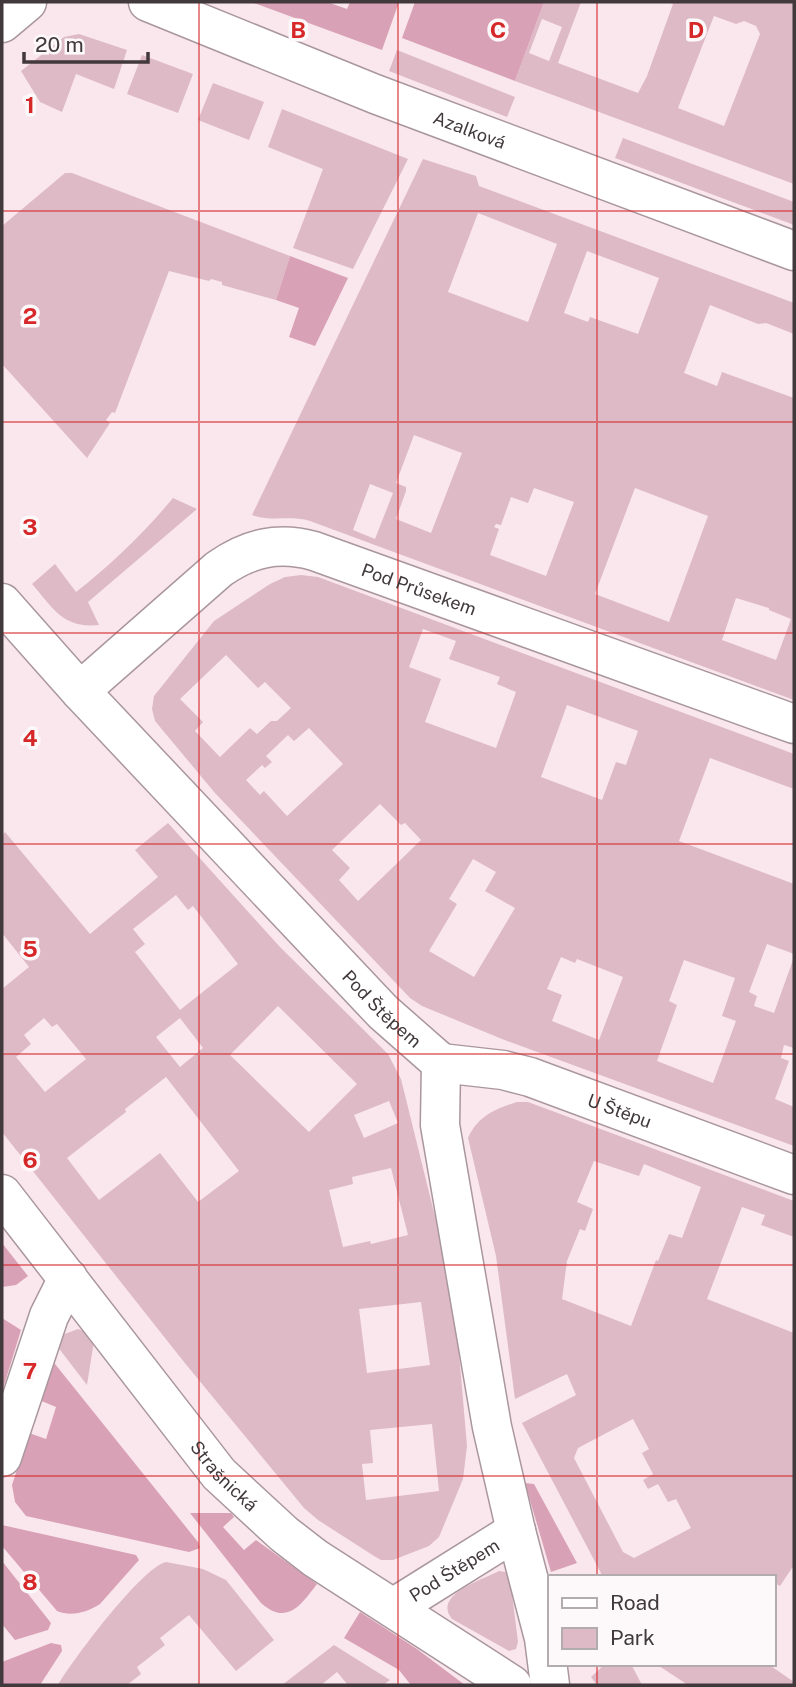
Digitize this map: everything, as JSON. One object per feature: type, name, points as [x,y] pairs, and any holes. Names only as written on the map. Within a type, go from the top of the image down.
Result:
[{"type":"street","points":[[2,23],[27,2]]},
{"type":"street","name":"Azalková","points":[[148,2],[375,94],[794,251]]},
{"type":"street","name":"Pod Průsekem","points":[[80,691],[234,558],[259,548],[286,545],[314,551],[794,723]]},
{"type":"street","name":"Pod Štěpem","points":[[2,603],[80,691],[383,1012],[441,1063],[440,1125],[492,1427],[544,1638],[550,1685]]},
{"type":"street","name":"U Štěpu","points":[[441,1063],[503,1070],[530,1077],[794,1175]]},
{"type":"street","name":"Strašnická","points":[[2,1194],[219,1474],[314,1558],[512,1685]]},
{"type":"street","points":[[2,1457],[49,1316],[68,1278]]},
{"type":"street","name":"Pod Štěpem","points":[[393,1608],[516,1531]]},
{"type":"green space","points":[[544,2],[581,2],[558,63],[638,93],[647,76],[673,4],[669,2],[794,2],[794,184],[515,81]],"holes":[[[714,16],[736,24],[744,21],[756,26],[760,34],[724,126],[678,108]],[[542,19],[562,27],[549,61],[529,53]]]},
{"type":"green space","points":[[79,34],[127,50],[114,89],[76,74],[62,112],[40,102],[21,71],[64,37]]},
{"type":"green space","points":[[397,50],[515,97],[507,117],[389,71]]},
{"type":"green space","points":[[142,55],[193,74],[178,113],[127,94]]},
{"type":"green space","points":[[213,83],[264,102],[249,140],[198,120]]},
{"type":"green space","points":[[282,109],[408,159],[353,269],[293,248],[323,169],[268,147]]},
{"type":"green space","points":[[623,138],[794,202],[794,225],[615,158]]},
{"type":"green space","points":[[423,159],[476,176],[479,186],[794,303],[794,334],[766,323],[758,324],[710,305],[684,373],[717,386],[722,372],[794,398],[794,700],[310,521],[252,515]],"holes":[[[478,213],[557,244],[528,322],[448,292]],[[587,251],[659,278],[638,334],[590,317],[588,322],[564,313]],[[414,435],[462,453],[431,533],[396,519],[406,487],[396,483]],[[370,484],[393,493],[375,539],[353,530]],[[534,488],[574,502],[546,576],[490,555],[499,529],[494,527],[496,524],[501,525],[511,497],[528,503]],[[635,488],[708,516],[669,622],[595,594]],[[736,598],[769,608],[791,619],[776,660],[722,640]]]},
{"type":"green space","points":[[65,173],[72,173],[290,256],[276,300],[222,285],[222,282],[211,279],[209,281],[169,271],[115,413],[112,412],[106,420],[110,423],[87,458],[2,364],[2,226]]},
{"type":"green space","points":[[173,498],[197,509],[88,602],[99,625],[76,624],[68,620],[53,609],[32,584],[55,564],[76,592],[127,548]]},
{"type":"green space","points":[[285,577],[318,577],[794,754],[794,789],[710,758],[679,841],[794,884],[794,954],[767,944],[749,992],[757,996],[754,1006],[774,1013],[794,957],[794,1048],[784,1045],[781,1058],[789,1061],[775,1099],[794,1107],[794,1146],[502,1039],[422,1006],[410,998],[215,793],[155,721],[152,709],[154,696],[214,621]],"holes":[[[423,629],[456,641],[449,659],[500,677],[497,684],[516,692],[496,748],[425,722],[441,679],[409,667]],[[226,655],[258,688],[265,682],[291,708],[257,734],[250,728],[220,757],[195,731],[203,722],[180,699]],[[567,705],[638,731],[626,765],[616,762],[602,800],[541,777]],[[309,728],[343,764],[287,816],[264,791],[260,795],[246,780],[262,765],[265,768],[272,762],[266,756],[288,735],[294,741]],[[380,804],[401,825],[405,823],[421,840],[358,901],[339,880],[350,868],[332,850]],[[473,859],[496,872],[485,891],[515,908],[474,977],[429,951],[457,904],[449,899]],[[561,957],[575,963],[577,959],[623,977],[599,1040],[552,1021],[562,995],[547,989]],[[684,960],[735,978],[722,1016],[736,1021],[713,1083],[657,1061],[677,1005],[669,1001]]]},
{"type":"green space","points":[[168,823],[280,947],[388,1054],[401,1079],[446,1261],[457,1330],[467,1446],[463,1479],[439,1537],[429,1546],[393,1560],[381,1560],[318,1520],[304,1508],[184,1362],[2,1132],[2,989],[29,967],[2,933],[2,836],[5,832],[90,934],[158,877],[135,850]],"holes":[[[176,895],[188,910],[193,906],[238,964],[180,1010],[135,952],[145,944],[133,929]],[[278,1006],[357,1084],[309,1132],[230,1055]],[[44,1018],[52,1027],[57,1024],[86,1059],[45,1092],[16,1057],[31,1044],[24,1035]],[[180,1018],[203,1048],[180,1067],[156,1037]],[[166,1077],[239,1171],[198,1202],[160,1153],[99,1200],[67,1158],[126,1112],[125,1109]],[[389,1101],[398,1123],[364,1138],[354,1115]],[[391,1168],[408,1235],[371,1244],[370,1241],[343,1247],[329,1190],[353,1184],[352,1177]],[[421,1302],[430,1365],[367,1373],[359,1309]],[[432,1424],[439,1491],[366,1500],[362,1464],[373,1463],[370,1430]]]},
{"type":"green space","points":[[517,1102],[528,1102],[794,1201],[794,1237],[761,1225],[765,1215],[742,1207],[707,1299],[794,1333],[794,1569],[792,1568],[780,1586],[775,1583],[775,1575],[602,1575],[522,1423],[576,1395],[567,1374],[515,1399],[496,1256],[468,1138],[477,1124],[494,1111]],"holes":[[[594,1161],[639,1176],[644,1164],[701,1187],[682,1238],[669,1234],[631,1326],[562,1299],[567,1261],[580,1229],[585,1231],[593,1209],[577,1202]],[[633,1419],[649,1449],[642,1453],[653,1474],[643,1480],[648,1489],[658,1484],[668,1502],[676,1499],[691,1528],[634,1558],[623,1552],[574,1458],[578,1448]]]},
{"type":"green space","points":[[78,1329],[87,1332],[94,1341],[87,1385],[57,1346],[62,1335]]},
{"type":"green space","points":[[166,1562],[203,1569],[226,1580],[274,1640],[236,1671],[189,1615],[160,1638],[165,1645],[137,1667],[141,1674],[127,1685],[58,1685],[77,1656],[125,1597],[155,1568]]},
{"type":"green space","points":[[499,1571],[506,1572],[510,1578],[518,1642],[516,1649],[509,1651],[452,1619],[448,1610],[449,1603],[462,1589]]},
{"type":"green space","points":[[334,1645],[390,1680],[383,1685],[348,1685],[337,1672],[321,1685],[282,1685]]},
{"type":"green space","points":[[603,1666],[632,1666],[642,1685],[597,1685],[591,1677]]},
{"type":"green space","points":[[659,1666],[771,1666],[794,1682],[794,1685],[688,1685]]},
{"type":"shaded area","points":[[251,2],[327,2],[347,9],[350,2],[399,2],[382,50]]},
{"type":"shaded area","points":[[415,2],[544,2],[515,81],[402,38]]},
{"type":"shaded area","points":[[290,256],[348,278],[315,346],[289,337],[299,308],[276,300]]},
{"type":"shaded area","points":[[2,1243],[28,1276],[16,1285],[2,1287]]},
{"type":"shaded area","points":[[2,1318],[21,1330],[2,1392]]},
{"type":"shaded area","points":[[51,1359],[198,1542],[200,1548],[189,1552],[26,1516],[15,1502],[12,1485],[29,1433],[46,1439],[56,1407],[39,1400]]},
{"type":"shaded area","points":[[525,1483],[534,1484],[577,1563],[551,1572]]},
{"type":"shaded area","points":[[190,1513],[231,1513],[234,1517],[223,1527],[244,1550],[256,1540],[317,1584],[293,1610],[278,1613],[270,1610],[261,1603]]},
{"type":"shaded area","points":[[2,1525],[136,1555],[139,1560],[100,1604],[79,1613],[62,1613],[57,1611],[2,1546]]},
{"type":"shaded area","points":[[2,1561],[51,1623],[48,1630],[15,1640],[2,1624]]},
{"type":"shaded area","points":[[360,1612],[417,1649],[465,1685],[411,1685],[399,1670],[344,1638]]},
{"type":"shaded area","points":[[51,1643],[61,1645],[62,1651],[40,1685],[2,1685],[2,1662]]}]
